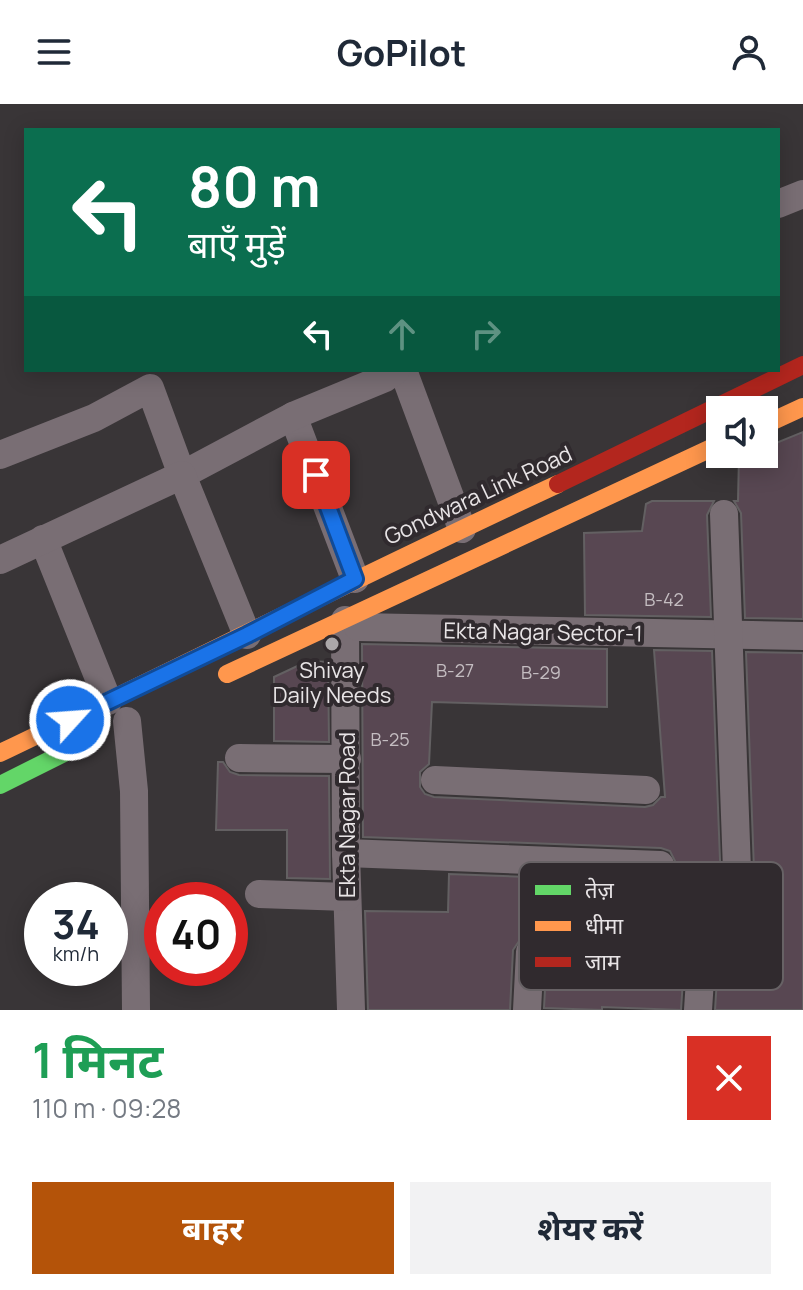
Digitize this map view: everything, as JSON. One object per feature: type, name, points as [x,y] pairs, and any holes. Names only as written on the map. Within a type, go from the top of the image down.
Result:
[{"type":"street","points":[[780,203],[803,194]]},
{"type":"street","name":"Gondwara Link Road","points":[[0,753],[122,716],[247,635],[355,579],[690,422],[803,365]]},
{"type":"street","points":[[0,560],[182,475],[293,416],[393,372]]},
{"type":"street","points":[[404,372],[462,529]]},
{"type":"street","points":[[0,455],[94,418],[150,388],[247,635]]},
{"type":"street","points":[[778,419],[803,407]]},
{"type":"street","points":[[293,416],[355,579]]},
{"type":"street","points":[[208,683],[351,624],[706,451]]},
{"type":"street","points":[[724,514],[737,862]]},
{"type":"street","points":[[43,539],[122,716],[134,791],[136,1010]]},
{"type":"street","name":"Ekta Nagar Sector-1","points":[[351,624],[803,636]]},
{"type":"street","name":"Ekta Nagar Road","points":[[351,624],[346,853],[351,1010]]},
{"type":"street","points":[[0,785],[85,742]]},
{"type":"street","points":[[239,758],[347,759]]},
{"type":"street","points":[[435,780],[646,790]]},
{"type":"street","points":[[346,853],[582,862]]},
{"type":"street","points":[[259,894],[347,897]]},
{"type":"street","points":[[527,1010],[528,990]]},
{"type":"street","points":[[698,1010],[699,990]]},
{"type":"building","points":[[803,432],[803,619],[745,618],[741,513],[734,501],[738,501],[739,468],[778,468],[778,442]]},
{"type":"building","points":[[652,501],[714,501],[707,515],[711,617],[585,615],[584,533],[642,531],[646,504]]},
{"type":"building","points":[[362,644],[607,649],[607,707],[432,702],[429,764],[420,772],[420,787],[425,794],[434,797],[645,807],[665,797],[654,650],[712,651],[720,862],[676,862],[670,851],[661,848],[363,837]]},
{"type":"building","points":[[746,652],[803,653],[803,1010],[715,1010],[716,990],[783,990],[783,862],[754,862]]},
{"type":"building","points":[[308,661],[328,662],[329,742],[274,741],[274,677]]},
{"type":"building","points":[[218,762],[223,762],[230,772],[239,775],[329,776],[330,879],[287,878],[287,830],[216,830]]},
{"type":"building","points":[[449,874],[519,877],[519,941],[513,950],[510,1010],[368,1010],[365,911],[448,912]]},
{"type":"building","points":[[545,990],[682,990],[681,1010],[544,1008]]},
{"type":"traffic: fast","points":[[0,785],[72,749]]},
{"type":"traffic: slow","points":[[778,419],[803,407]]},
{"type":"traffic: slow","points":[[227,674],[706,451]]},
{"type":"traffic: slow","points":[[0,753],[558,484]]},
{"type":"traffic: jam","points":[[558,484],[803,365]]},
{"type":"place","name":"Shivay Daily Needs","points":[[332,644]]},
{"type":"route","points":[[70,720],[355,579],[316,475]]}]
